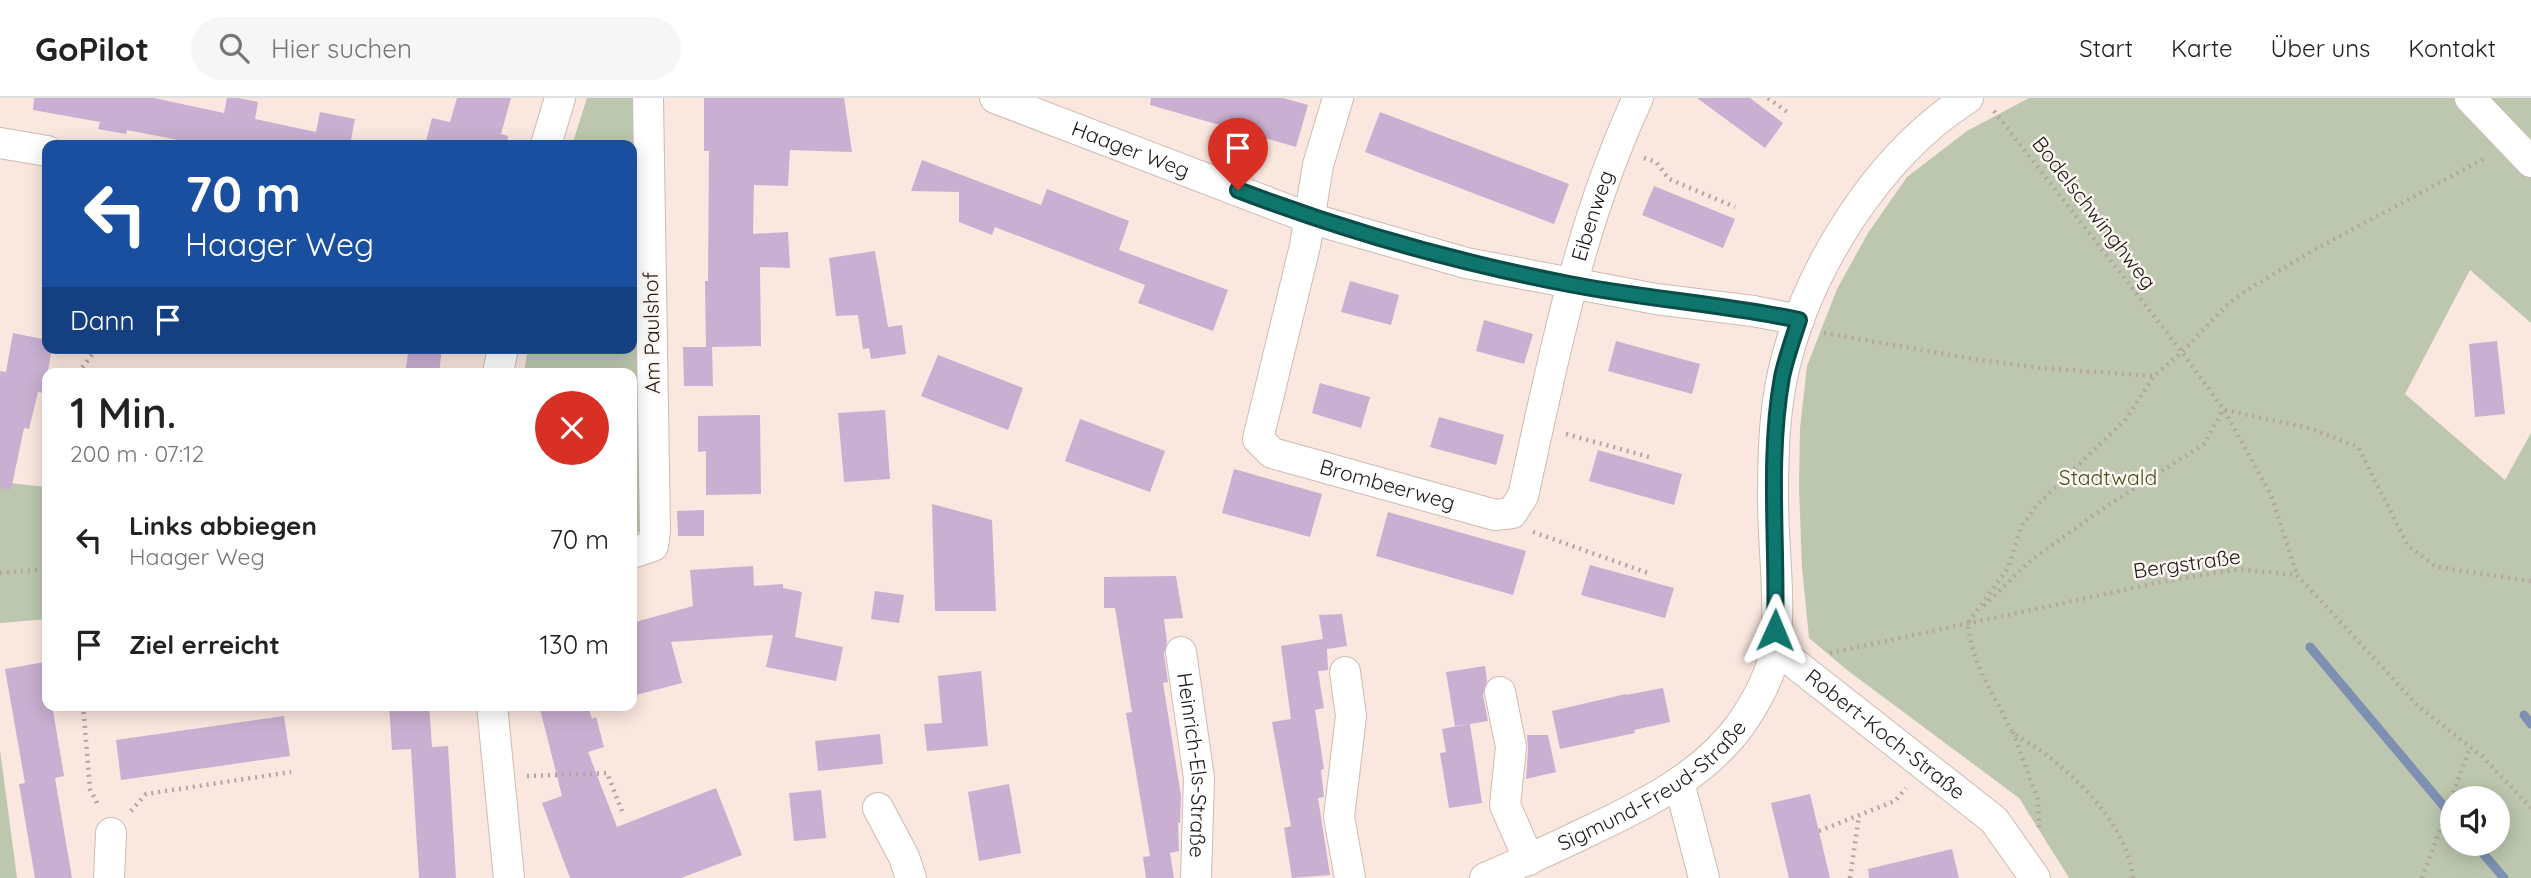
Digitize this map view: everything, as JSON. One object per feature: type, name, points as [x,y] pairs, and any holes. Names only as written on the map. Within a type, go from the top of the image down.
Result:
[{"type":"street","points":[[547,140],[560,98]]},
{"type":"street","name":"Am Paulshof","points":[[637,551],[653,546],[655,531],[648,98]]},
{"type":"street","name":"Haager Weg","points":[[995,98],[1309,218],[1466,263],[1656,299],[1753,311],[1799,320]]},
{"type":"street","points":[[1309,218],[1318,165],[1338,98]]},
{"type":"street","name":"Eibenweg","points":[[1570,284],[1589,220],[1638,98]]},
{"type":"street","points":[[2470,98],[2522,152]]},
{"type":"street","points":[[1775,648],[1775,433],[1783,374],[1799,320],[1823,264],[1858,207],[1897,159],[1942,114],[1976,101]]},
{"type":"street","points":[[0,143],[42,150]]},
{"type":"street","name":"Brombeerweg","points":[[1309,218],[1305,246],[1258,439],[1272,453],[1495,515],[1512,513]]},
{"type":"street","points":[[1512,513],[1523,496],[1570,284]]},
{"type":"street","name":"Robert-Koch-Straße","points":[[1775,648],[1994,820],[2032,872]]},
{"type":"street","name":"Sigmund-Freud-Straße","points":[[1485,878],[1530,860],[1639,808],[1679,782],[1713,754],[1740,725],[1768,677],[1775,648]]},
{"type":"street","name":"Heinrich-Els-Straße","points":[[1181,652],[1199,778],[1196,878]]},
{"type":"street","points":[[1345,672],[1351,716],[1339,817],[1350,878]]},
{"type":"street","points":[[1500,692],[1511,747],[1505,805],[1530,860]]},
{"type":"street","points":[[492,711],[509,878]]},
{"type":"street","points":[[1679,782],[1704,878]]},
{"type":"street","points":[[878,808],[904,857],[911,878]]},
{"type":"street","points":[[109,878],[111,833]]},
{"type":"path","points":[[1768,98],[1790,114]]},
{"type":"path","name":"Bodelschwinghweg","points":[[1976,101],[1993,109],[2224,410],[2270,495],[2297,575]]},
{"type":"path","name":"Eibenweg","points":[[1617,148],[1656,162],[1669,179],[1735,207]]},
{"type":"path","points":[[2032,872],[2040,837],[2038,800],[2013,731],[1983,678],[1969,641],[1968,623],[2008,568],[2021,527],[2036,506],[2126,419],[2154,376],[2182,352],[2227,305],[2247,290],[2347,232],[2522,152]]},
{"type":"path","points":[[1799,320],[1816,331],[1980,360],[2041,368],[2154,376]]},
{"type":"path","points":[[82,368],[92,354]]},
{"type":"path","points":[[1968,623],[2031,560],[2104,508],[2204,444],[2224,410],[2309,428],[2358,447],[2408,546],[2437,567],[2531,581]]},
{"type":"path","points":[[1538,426],[1653,458]]},
{"type":"path","points":[[1512,513],[1524,528],[1648,573]]},
{"type":"path","points":[[0,573],[42,569]]},
{"type":"path","name":"Bergstraße","points":[[1811,677],[1830,652],[2166,581],[2239,569],[2297,575]]},
{"type":"path","points":[[2297,575],[2418,706],[2483,757],[2531,808]]},
{"type":"path","points":[[84,711],[90,789],[111,833],[146,794],[290,772]]},
{"type":"path","points":[[2013,731],[2045,754],[2089,795],[2116,829],[2132,864],[2133,878]]},
{"type":"path","points":[[2422,878],[2470,747]]},
{"type":"path","points":[[1819,831],[1895,801],[1924,765]]},
{"type":"path","points":[[498,777],[607,773],[622,811]]},
{"type":"path","points":[[1850,878],[1858,816]]},
{"type":"green space","points":[[587,98],[639,98],[641,531],[637,533],[637,368],[525,368],[527,354],[637,354],[637,140],[574,140]]},
{"type":"green space","name":"Stadtwald","points":[[2029,98],[2531,98],[2531,323],[2470,270],[2405,394],[2505,480],[2531,433],[2531,878],[2069,878],[2019,798],[1847,670],[1809,638],[1802,567],[1799,487],[1800,428],[1807,366],[1837,289],[1868,233],[1907,177],[1967,131]]},
{"type":"green space","points":[[0,482],[42,486],[42,619],[0,623]]},
{"type":"green space","points":[[0,750],[17,878],[0,878]]},
{"type":"building","points":[[34,98],[154,98],[224,113],[227,98],[238,98],[258,102],[255,119],[316,132],[320,112],[355,119],[351,140],[178,140],[127,130],[126,134],[98,129],[100,122],[33,110]]},
{"type":"building","points":[[457,98],[511,98],[501,134],[508,136],[508,140],[426,140],[432,118],[450,122]]},
{"type":"building","points":[[704,98],[844,98],[852,152],[790,150],[788,186],[754,185],[753,234],[788,232],[790,268],[760,267],[761,346],[712,347],[713,386],[684,386],[683,347],[706,347],[709,151],[704,151]]},
{"type":"building","points":[[1151,98],[1283,98],[1308,105],[1296,147],[1150,105]]},
{"type":"building","points":[[1697,98],[1750,98],[1783,123],[1765,148]]},
{"type":"building","points":[[1380,112],[1569,184],[1554,224],[1365,152]]},
{"type":"building","points":[[922,160],[1041,205],[1047,189],[1129,221],[1119,250],[1228,290],[1213,331],[1138,303],[1145,285],[995,227],[992,235],[959,222],[959,192],[911,191]]},
{"type":"building","points":[[1654,186],[1735,219],[1723,248],[1642,215]]},
{"type":"building","points":[[875,251],[888,327],[902,325],[906,354],[871,359],[869,348],[863,349],[858,315],[836,316],[829,258]]},
{"type":"building","points":[[1350,281],[1399,295],[1391,325],[1341,312]]},
{"type":"building","points":[[1484,320],[1533,334],[1524,364],[1476,351]]},
{"type":"building","points":[[13,333],[42,339],[42,354],[51,354],[48,368],[42,368],[42,393],[38,392],[29,429],[24,428],[11,490],[0,488],[0,371],[6,372]]},
{"type":"building","points":[[1616,341],[1700,364],[1692,394],[1608,371]]},
{"type":"building","points":[[2497,341],[2505,414],[2475,417],[2469,344]]},
{"type":"building","points":[[408,354],[441,354],[440,368],[406,368]]},
{"type":"building","points":[[938,355],[1023,388],[1008,430],[921,396]]},
{"type":"building","points":[[1320,383],[1370,397],[1361,428],[1312,413]]},
{"type":"building","points":[[885,410],[890,479],[844,482],[838,413]]},
{"type":"building","points":[[760,415],[761,494],[706,495],[706,451],[698,452],[698,416]]},
{"type":"building","points":[[1439,417],[1504,435],[1496,465],[1430,447]]},
{"type":"building","points":[[1080,419],[1165,451],[1150,492],[1065,461]]},
{"type":"building","points":[[1598,450],[1682,474],[1674,505],[1589,481]]},
{"type":"building","points":[[1234,469],[1322,494],[1310,537],[1222,513]]},
{"type":"building","points":[[932,504],[992,520],[996,611],[935,611]]},
{"type":"building","points":[[704,510],[704,536],[678,536],[677,511]]},
{"type":"building","points":[[1388,512],[1526,551],[1513,595],[1376,556]]},
{"type":"building","points":[[1590,565],[1674,588],[1665,618],[1581,595]]},
{"type":"building","points":[[753,566],[754,586],[783,584],[783,588],[802,592],[795,637],[843,647],[836,681],[766,667],[773,635],[671,642],[682,683],[637,695],[637,622],[693,606],[690,570]]},
{"type":"building","points":[[1176,576],[1183,618],[1164,619],[1167,642],[1164,654],[1168,682],[1163,683],[1181,796],[1179,851],[1170,853],[1174,878],[1146,878],[1143,857],[1150,856],[1126,713],[1132,712],[1115,608],[1104,608],[1104,577]]},
{"type":"building","points":[[875,591],[904,595],[899,623],[871,619]]},
{"type":"building","points":[[1342,614],[1347,646],[1327,649],[1328,670],[1318,671],[1324,708],[1315,710],[1324,769],[1321,770],[1324,797],[1318,798],[1330,875],[1292,878],[1284,828],[1291,826],[1272,722],[1291,719],[1281,646],[1323,639],[1319,615]]},
{"type":"building","points":[[42,663],[42,711],[53,711],[64,776],[55,778],[72,878],[35,878],[19,784],[25,783],[5,669]]},
{"type":"building","points":[[1485,666],[1487,681],[1483,695],[1488,721],[1470,724],[1482,803],[1449,808],[1440,753],[1446,752],[1442,729],[1468,724],[1455,726],[1446,672]]},
{"type":"building","points":[[981,671],[988,746],[927,751],[924,724],[942,723],[938,676]]},
{"type":"building","points":[[1663,688],[1670,722],[1634,730],[1635,733],[1560,749],[1552,711]]},
{"type":"building","points":[[389,711],[429,711],[432,747],[448,746],[456,878],[419,878],[411,749],[392,750]]},
{"type":"building","points":[[541,711],[590,711],[592,719],[596,717],[604,747],[588,752],[617,827],[716,788],[742,855],[681,878],[570,878],[542,803],[562,796]]},
{"type":"building","points":[[284,716],[290,756],[121,780],[116,740]]},
{"type":"building","points":[[880,734],[883,764],[818,771],[815,741]]},
{"type":"building","points":[[1527,735],[1548,735],[1556,772],[1526,779]]},
{"type":"building","points":[[1009,784],[1021,853],[979,861],[968,792]]},
{"type":"building","points":[[821,790],[826,838],[794,841],[789,793]]},
{"type":"building","points":[[1810,794],[1830,878],[1789,878],[1771,803]]},
{"type":"building","points":[[1952,849],[1959,878],[1869,878],[1868,869]]},
{"type":"waterway","points":[[2310,647],[2440,802]]},
{"type":"waterway","points":[[2524,715],[2531,724]]},
{"type":"waterway","points":[[2485,856],[2504,878]]},
{"type":"route","points":[[1238,190],[1309,218],[1466,263],[1656,299],[1753,311],[1799,320],[1783,374],[1775,433],[1775,630]]}]
